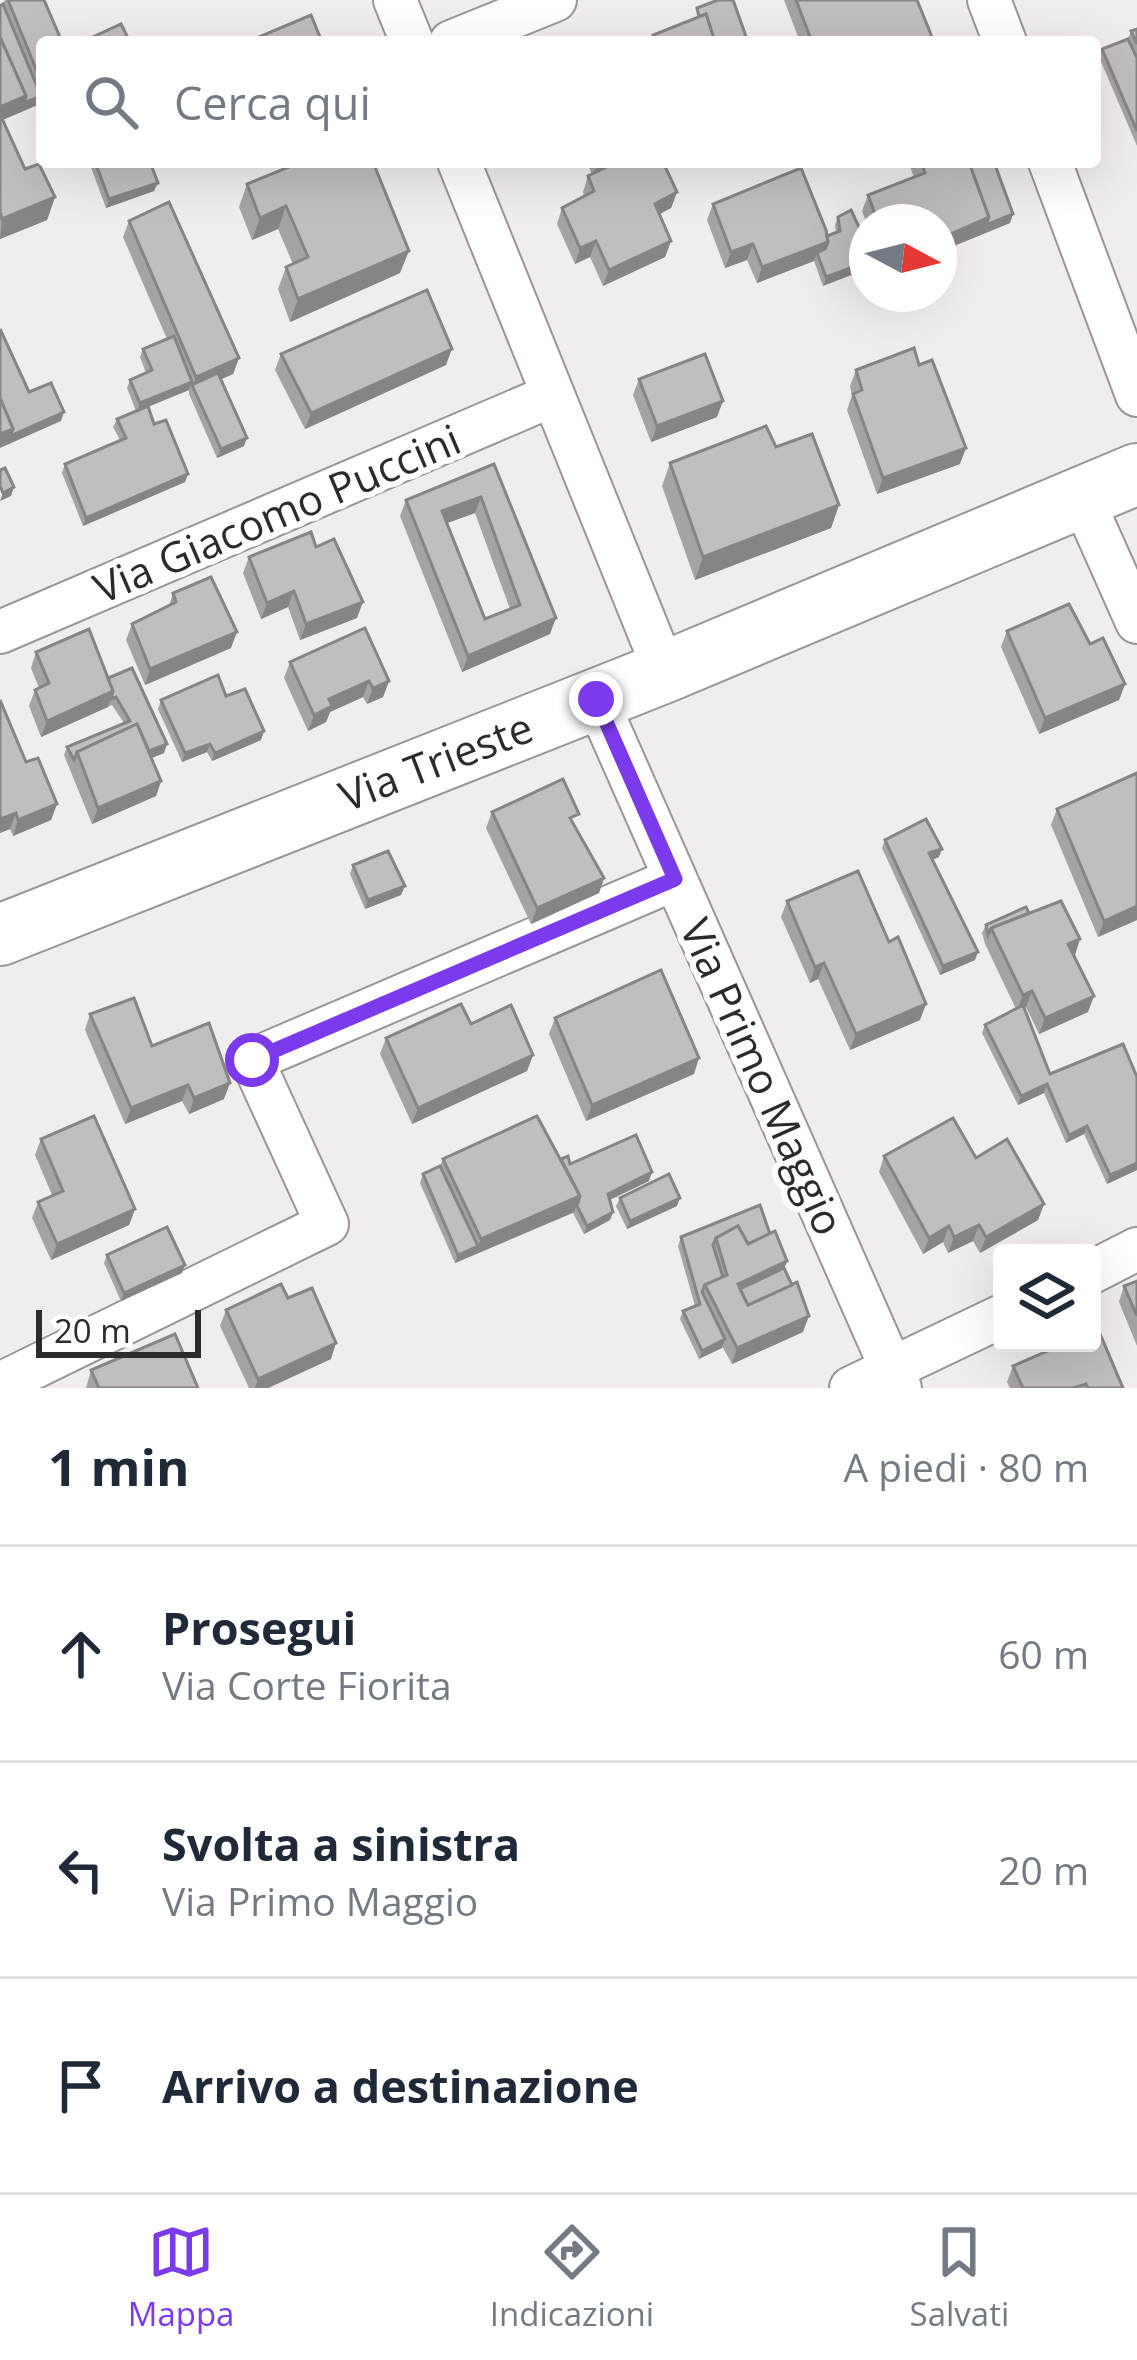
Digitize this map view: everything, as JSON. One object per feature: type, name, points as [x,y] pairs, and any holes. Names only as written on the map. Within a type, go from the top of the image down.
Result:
[{"type":"street","points":[[395,0],[410,36]]},
{"type":"street","points":[[466,36],[555,0]]},
{"type":"street","points":[[989,0],[1003,36]]},
{"type":"street","points":[[462,168],[664,673]]},
{"type":"street","points":[[1052,168],[1137,395]]},
{"type":"street","name":"Via Giacomo Puccini","points":[[0,632],[553,395]]},
{"type":"street","name":"Via Trieste","points":[[0,935],[664,673],[1137,473]]},
{"type":"street","points":[[1081,496],[1137,622]]},
{"type":"street","name":"Via Primo Maggio","points":[[596,699],[896,1379]]},
{"type":"street","points":[[0,1384],[327,1224],[252,1060],[675,879]]},
{"type":"street","points":[[1101,1267],[1137,1249]]},
{"type":"street","points":[[851,1388],[896,1379],[993,1321]]},
{"type":"building","points":[[8,0],[44,0],[59,36],[36,36],[36,69]]},
{"type":"building","points":[[733,0],[746,36],[713,36],[706,14],[699,17],[697,8]]},
{"type":"building","points":[[796,0],[917,0],[932,36],[810,36]]},
{"type":"building","points":[[3,4],[36,84],[36,98],[24,103],[26,96],[0,37]]},
{"type":"building","points":[[706,14],[713,36],[653,36]]},
{"type":"building","points":[[311,15],[320,36],[261,36]]},
{"type":"building","points":[[121,24],[127,36],[95,36]]},
{"type":"building","points":[[0,37],[26,96],[0,107]]},
{"type":"building","points":[[1128,39],[1137,58],[1137,131],[1102,49]]},
{"type":"building","points":[[0,114],[25,169],[41,168],[55,197],[2,219]]},
{"type":"building","points":[[97,168],[152,168],[158,183],[109,199]]},
{"type":"building","points":[[286,168],[375,168],[409,251],[298,299],[286,267],[308,257],[286,206],[260,218],[247,184]]},
{"type":"building","points":[[605,168],[666,168],[677,192],[655,204],[671,241],[609,270],[596,241],[580,248],[562,208],[594,191],[588,176]]},
{"type":"building","points":[[801,168],[828,242],[762,267],[753,244],[731,252],[713,204]]},
{"type":"building","points":[[923,168],[971,168],[989,217],[957,231],[957,204],[871,204],[868,195],[925,173]]},
{"type":"building","points":[[971,168],[996,168],[1013,214],[986,225],[989,217]]},
{"type":"building","points":[[169,202],[239,358],[196,377],[129,221]]},
{"type":"building","points":[[849,211],[849,269],[826,277],[817,253],[825,249],[827,236],[840,231],[838,217]]},
{"type":"building","points":[[427,290],[452,349],[311,413],[281,354]]},
{"type":"building","points":[[0,329],[29,392],[51,383],[64,412],[10,436],[13,429],[0,398]]},
{"type":"building","points":[[174,336],[192,382],[140,403],[130,380],[152,370],[143,349]]},
{"type":"building","points":[[914,348],[919,365],[932,360],[966,448],[883,478],[853,394],[862,390],[856,370]]},
{"type":"building","points":[[705,354],[723,401],[657,426],[639,379]]},
{"type":"building","points":[[218,373],[247,438],[221,449],[192,385]]},
{"type":"building","points":[[0,398],[13,429],[0,434]]},
{"type":"building","points":[[148,406],[154,424],[166,420],[188,474],[86,518],[65,464],[126,438],[117,419]]},
{"type":"building","points":[[766,426],[776,447],[812,434],[839,505],[703,557],[670,463]]},
{"type":"building","points":[[494,464],[556,618],[468,656],[406,500]],"holes":[[[481,497],[520,605],[485,619],[442,511]]]},
{"type":"building","points":[[5,468],[14,487],[3,493],[0,470]]},
{"type":"building","points":[[311,532],[316,547],[334,539],[363,602],[306,624],[294,591],[267,603],[249,557]]},
{"type":"building","points":[[211,577],[237,632],[150,669],[132,624],[176,602],[173,593]]},
{"type":"building","points":[[1069,604],[1090,644],[1103,638],[1125,684],[1045,718],[1007,631]]},
{"type":"building","points":[[365,628],[389,681],[373,688],[369,681],[329,699],[332,706],[314,715],[290,662]]},
{"type":"building","points":[[89,629],[113,691],[47,721],[35,690],[49,683],[36,652]]},
{"type":"building","points":[[132,668],[167,744],[149,751],[137,724],[77,752],[74,760],[67,747],[130,721],[116,697],[111,699],[108,678]]},
{"type":"building","points":[[218,675],[226,696],[245,689],[264,731],[215,753],[210,744],[185,753],[161,700]]},
{"type":"building","points":[[0,700],[26,762],[38,758],[57,804],[18,820],[16,813],[0,819]]},
{"type":"building","points":[[137,724],[161,781],[98,808],[77,752]]},
{"type":"building","points":[[1137,773],[1137,906],[1104,921],[1057,809]]},
{"type":"building","points":[[563,779],[579,814],[570,818],[604,878],[537,908],[492,812]]},
{"type":"building","points":[[926,819],[942,849],[929,853],[978,952],[943,966],[885,840]]},
{"type":"building","points":[[388,851],[405,886],[368,900],[353,865]]},
{"type":"building","points":[[858,871],[889,942],[898,937],[926,1004],[856,1034],[824,963],[815,967],[787,901]]},
{"type":"building","points":[[1061,901],[1080,939],[1068,944],[1094,996],[1045,1018],[1032,991],[1023,995],[991,928]]},
{"type":"building","points":[[1026,907],[1029,913],[991,928],[988,935],[986,925]]},
{"type":"building","points":[[661,970],[699,1058],[592,1105],[555,1018]]},
{"type":"building","points":[[134,998],[152,1046],[209,1023],[230,1083],[194,1098],[188,1085],[131,1108],[90,1014]]},
{"type":"building","points":[[461,1004],[471,1024],[511,1005],[533,1055],[418,1108],[386,1038]]},
{"type":"building","points":[[1023,1005],[1050,1074],[1123,1044],[1137,1077],[1137,1163],[1110,1175],[1087,1126],[1069,1135],[1047,1084],[1021,1096],[985,1025]]},
{"type":"building","points":[[94,1116],[135,1209],[57,1244],[38,1202],[63,1191],[41,1139]]},
{"type":"building","points":[[537,1116],[580,1196],[481,1239],[443,1159]]},
{"type":"building","points":[[953,1118],[976,1158],[1007,1139],[1044,1204],[986,1237],[979,1225],[954,1237],[949,1226],[929,1238],[884,1156]]},
{"type":"building","points":[[636,1135],[652,1172],[608,1194],[613,1212],[587,1226],[577,1206],[580,1196],[561,1159],[568,1156],[570,1164]]},
{"type":"building","points":[[440,1166],[478,1246],[458,1255],[423,1174]]},
{"type":"building","points":[[669,1174],[680,1198],[630,1221],[620,1198]]},
{"type":"building","points":[[760,1205],[770,1234],[748,1244],[738,1226],[716,1238],[713,1245],[723,1277],[705,1285],[702,1292],[725,1339],[702,1351],[683,1311],[700,1304],[681,1237]]},
{"type":"building","points":[[738,1226],[748,1244],[775,1231],[787,1261],[738,1284],[748,1305],[797,1282],[809,1316],[737,1348],[705,1285],[727,1275],[716,1238]]},
{"type":"building","points":[[167,1227],[185,1265],[124,1293],[107,1255]]},
{"type":"building","points":[[784,1268],[792,1285],[748,1305],[740,1289]]},
{"type":"building","points":[[1137,1281],[1137,1316],[1124,1286]]},
{"type":"building","points":[[281,1284],[288,1298],[312,1288],[336,1343],[258,1379],[226,1310]]},
{"type":"building","points":[[175,1334],[198,1388],[99,1388],[91,1370]]},
{"type":"building","points":[[1101,1336],[1123,1388],[1088,1388],[1086,1384],[1023,1388],[1013,1366],[1045,1352],[1101,1352]]},
{"type":"route","points":[[252,1060],[675,879],[596,699]]}]
